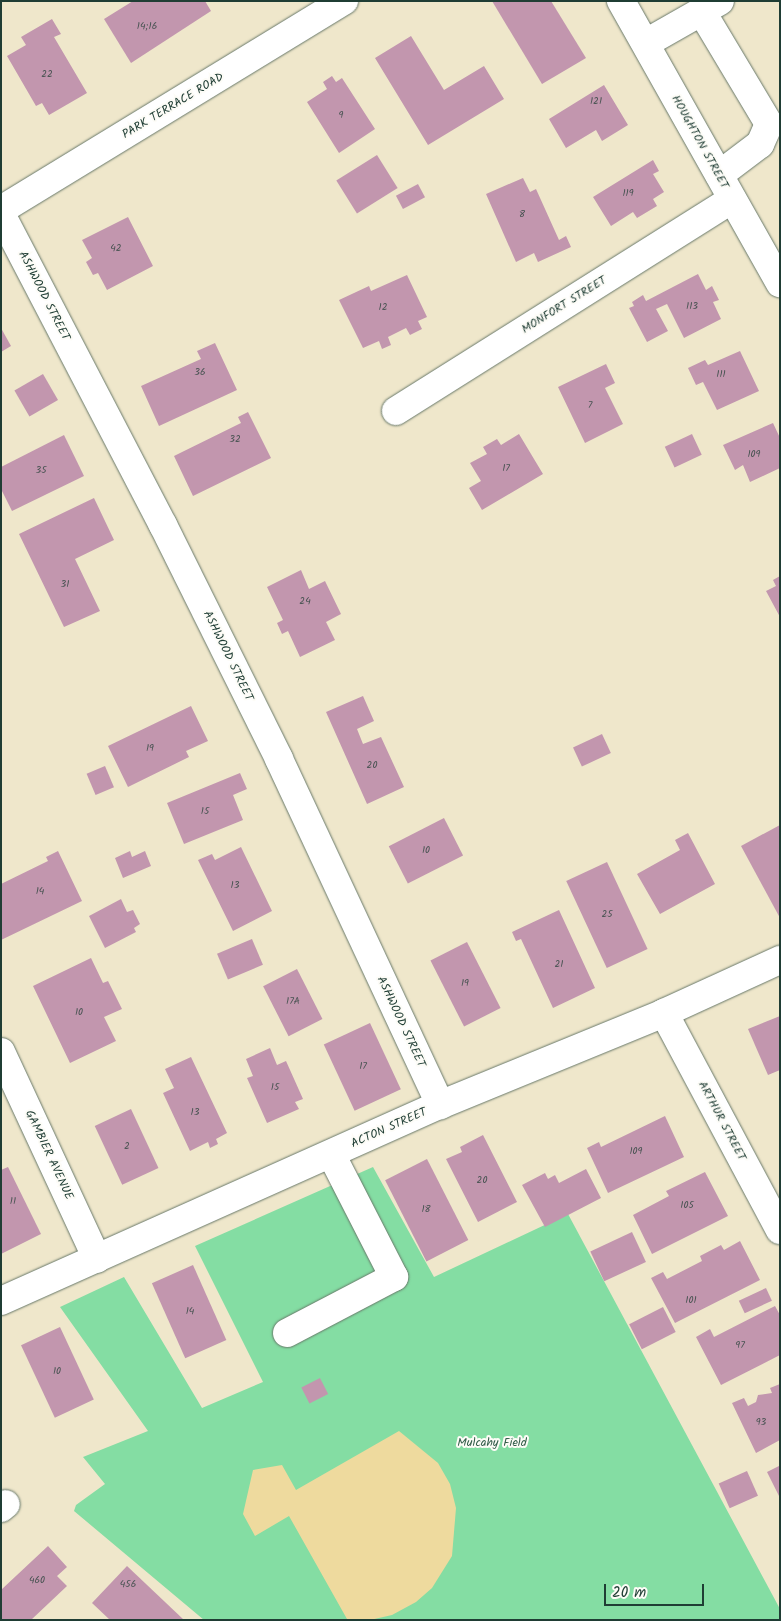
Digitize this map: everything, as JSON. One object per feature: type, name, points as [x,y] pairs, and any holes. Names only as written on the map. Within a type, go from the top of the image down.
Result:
[{"type":"street","name":"PARK TERRACE ROAD","points":[[1,210],[344,1]]},
{"type":"street","name":"HOUGHTON STREET","points":[[621,1],[780,283]]},
{"type":"street","points":[[646,43],[711,6],[769,124],[760,144],[719,175]]},
{"type":"street","name":"MONFORT STREET","points":[[396,411],[732,199]]},
{"type":"street","name":"ASHWOOD STREET","points":[[1,214],[163,525],[279,758],[440,1106]]},
{"type":"street","name":"ACTON STREET","points":[[1,1301],[440,1106],[664,1013],[780,960]]},
{"type":"street","name":"ARTHUR STREET","points":[[664,1013],[780,1230]]},
{"type":"street","name":"GAMBIER AVENUE","points":[[1,1052],[97,1259]]},
{"type":"street","points":[[287,1333],[394,1277],[331,1154]]},
{"type":"green space","name":"Mulcahy Field","points":[[373,1167],[434,1277],[568,1214],[780,1609],[780,1620],[204,1620],[74,1511],[76,1505],[105,1484],[83,1457],[148,1431],[60,1307],[124,1277],[202,1408],[263,1382],[195,1246]]},
{"type":"sand","points":[[399,1431],[438,1463],[450,1484],[456,1508],[452,1556],[432,1588],[416,1602],[392,1615],[370,1620],[347,1619],[289,1516],[255,1536],[243,1514],[253,1470],[282,1465],[296,1490]]},
{"type":"building","points":[[133,1],[205,1],[211,11],[131,63],[104,19]]},
{"type":"building","points":[[492,1],[551,1],[586,58],[542,84]]},
{"type":"building","points":[[52,19],[61,34],[54,37],[87,93],[49,115],[42,103],[36,106],[7,56],[26,45],[21,37]]},
{"type":"building","points":[[411,36],[444,90],[484,66],[504,99],[428,145],[375,58]]},
{"type":"building","points":[[332,76],[336,82],[342,78],[375,129],[339,153],[307,102],[327,89],[323,82]]},
{"type":"building","points":[[604,85],[628,125],[602,141],[596,130],[566,148],[549,119]]},
{"type":"building","points":[[377,155],[398,188],[357,214],[336,180]]},
{"type":"building","points":[[653,160],[659,171],[653,174],[664,192],[653,199],[657,206],[637,218],[633,212],[611,226],[593,197]]},
{"type":"building","points":[[523,178],[530,192],[536,189],[559,240],[566,236],[571,247],[538,262],[534,253],[516,262],[486,194]]},
{"type":"building","points":[[418,184],[425,197],[403,209],[396,196]]},
{"type":"building","points":[[128,217],[153,266],[107,290],[98,273],[93,275],[86,262],[92,258],[82,240]]},
{"type":"building","points":[[698,274],[706,290],[712,286],[719,300],[713,302],[721,319],[684,338],[667,304],[656,309],[668,331],[647,342],[629,308],[634,306],[632,302],[643,295],[646,301]]},
{"type":"building","points":[[407,275],[427,317],[418,321],[422,329],[410,335],[406,328],[388,337],[391,345],[382,349],[379,341],[363,348],[339,300],[369,286],[371,291]]},
{"type":"building","points":[[1,328],[11,346],[1,352]]},
{"type":"building","points":[[215,343],[237,390],[159,426],[141,386],[201,359],[197,351]]},
{"type":"building","points":[[740,351],[759,391],[717,410],[703,382],[696,385],[688,368],[705,360],[708,365]]},
{"type":"building","points":[[606,364],[615,383],[605,388],[623,424],[585,443],[558,387]]},
{"type":"building","points":[[43,374],[58,400],[29,416],[14,390]]},
{"type":"building","points":[[248,412],[271,458],[193,496],[174,456],[241,423],[238,417]]},
{"type":"building","points":[[773,423],[780,438],[780,468],[750,482],[743,465],[735,470],[723,445]]},
{"type":"building","points":[[519,434],[543,474],[482,510],[469,488],[481,481],[470,463],[487,454],[483,447],[497,439],[501,445]]},
{"type":"building","points":[[692,434],[702,455],[675,468],[665,447]]},
{"type":"building","points":[[64,435],[84,476],[12,511],[1,489],[1,467]]},
{"type":"building","points":[[94,498],[114,540],[75,559],[100,611],[64,627],[19,534]]},
{"type":"building","points":[[301,570],[309,589],[325,581],[341,614],[326,622],[335,640],[300,657],[288,631],[282,634],[277,623],[283,620],[267,587]]},
{"type":"building","points":[[780,576],[780,617],[766,591],[776,586],[773,580]]},
{"type":"building","points":[[363,696],[374,721],[357,729],[363,744],[381,737],[404,787],[367,804],[326,712]]},
{"type":"building","points":[[191,706],[208,741],[186,751],[189,757],[128,787],[108,746]]},
{"type":"building","points":[[602,734],[611,753],[582,767],[573,748]]},
{"type":"building","points":[[105,766],[114,787],[96,795],[87,774]]},
{"type":"building","points":[[240,773],[247,789],[233,795],[243,820],[184,844],[167,803]]},
{"type":"building","points":[[444,818],[463,855],[408,884],[389,846]]},
{"type":"building","points":[[780,825],[780,918],[741,846]]},
{"type":"building","points":[[688,833],[715,884],[660,914],[637,874],[680,850],[675,840]]},
{"type":"building","points":[[241,847],[272,911],[233,931],[198,860],[212,854],[215,860]]},
{"type":"building","points":[[58,851],[82,901],[1,940],[1,884],[48,861],[46,857]]},
{"type":"building","points":[[130,851],[132,857],[145,851],[151,866],[123,878],[115,858]]},
{"type":"building","points":[[607,862],[648,949],[607,968],[566,881]]},
{"type":"building","points":[[121,899],[127,912],[133,910],[140,924],[134,928],[136,932],[105,948],[89,916]]},
{"type":"building","points":[[559,910],[595,988],[553,1008],[521,939],[516,941],[512,932]]},
{"type":"building","points":[[252,939],[263,965],[228,980],[217,954]]},
{"type":"building","points":[[467,942],[501,1008],[464,1027],[430,961]]},
{"type":"building","points":[[91,958],[103,983],[108,981],[122,1009],[104,1017],[116,1041],[70,1063],[33,986]]},
{"type":"building","points":[[297,969],[322,1019],[289,1036],[263,986]]},
{"type":"building","points":[[780,1016],[780,1070],[768,1075],[748,1029]]},
{"type":"building","points":[[370,1023],[401,1089],[355,1111],[324,1045]]},
{"type":"building","points":[[270,1048],[277,1065],[286,1061],[303,1099],[295,1102],[299,1109],[267,1123],[247,1078],[253,1076],[246,1059]]},
{"type":"building","points":[[191,1057],[227,1133],[216,1139],[218,1144],[210,1148],[208,1142],[190,1151],[163,1093],[174,1088],[165,1069]]},
{"type":"building","points":[[131,1109],[158,1168],[122,1185],[95,1126]]},
{"type":"building","points":[[665,1116],[684,1157],[608,1193],[587,1148],[599,1142],[601,1147]]},
{"type":"building","points":[[483,1135],[517,1202],[478,1222],[446,1159],[462,1152],[460,1147]]},
{"type":"building","points":[[427,1159],[468,1240],[426,1261],[385,1180]]},
{"type":"building","points":[[8,1167],[41,1234],[1,1254],[1,1170]]},
{"type":"building","points":[[586,1169],[601,1198],[545,1227],[522,1185],[545,1173],[548,1179],[555,1175],[559,1183]]},
{"type":"building","points":[[705,1172],[728,1216],[652,1254],[633,1215],[669,1196],[666,1191]]},
{"type":"building","points":[[632,1232],[646,1262],[604,1281],[590,1251]]},
{"type":"building","points":[[740,1241],[760,1280],[675,1323],[651,1278],[663,1272],[667,1279],[702,1261],[700,1256],[721,1245],[724,1250]]},
{"type":"building","points":[[193,1265],[226,1340],[185,1358],[152,1283]]},
{"type":"building","points":[[766,1288],[772,1301],[745,1313],[739,1301]]},
{"type":"building","points":[[775,1306],[780,1315],[780,1355],[721,1385],[696,1337],[710,1329],[714,1337]]},
{"type":"building","points":[[663,1307],[676,1332],[642,1349],[629,1324]]},
{"type":"building","points":[[60,1327],[94,1400],[55,1418],[21,1345]]},
{"type":"building","points":[[320,1378],[328,1394],[309,1404],[301,1388]]},
{"type":"building","points":[[780,1384],[780,1440],[756,1453],[732,1403],[744,1398],[748,1406],[756,1402],[758,1395],[772,1393],[770,1388]]},
{"type":"building","points":[[780,1467],[780,1498],[767,1472]]},
{"type":"building","points":[[747,1471],[758,1496],[730,1508],[719,1484]]},
{"type":"building","points":[[48,1546],[67,1567],[57,1576],[67,1586],[31,1620],[1,1620],[1,1590]]},
{"type":"building","points":[[127,1566],[184,1620],[110,1620],[92,1603]]}]
